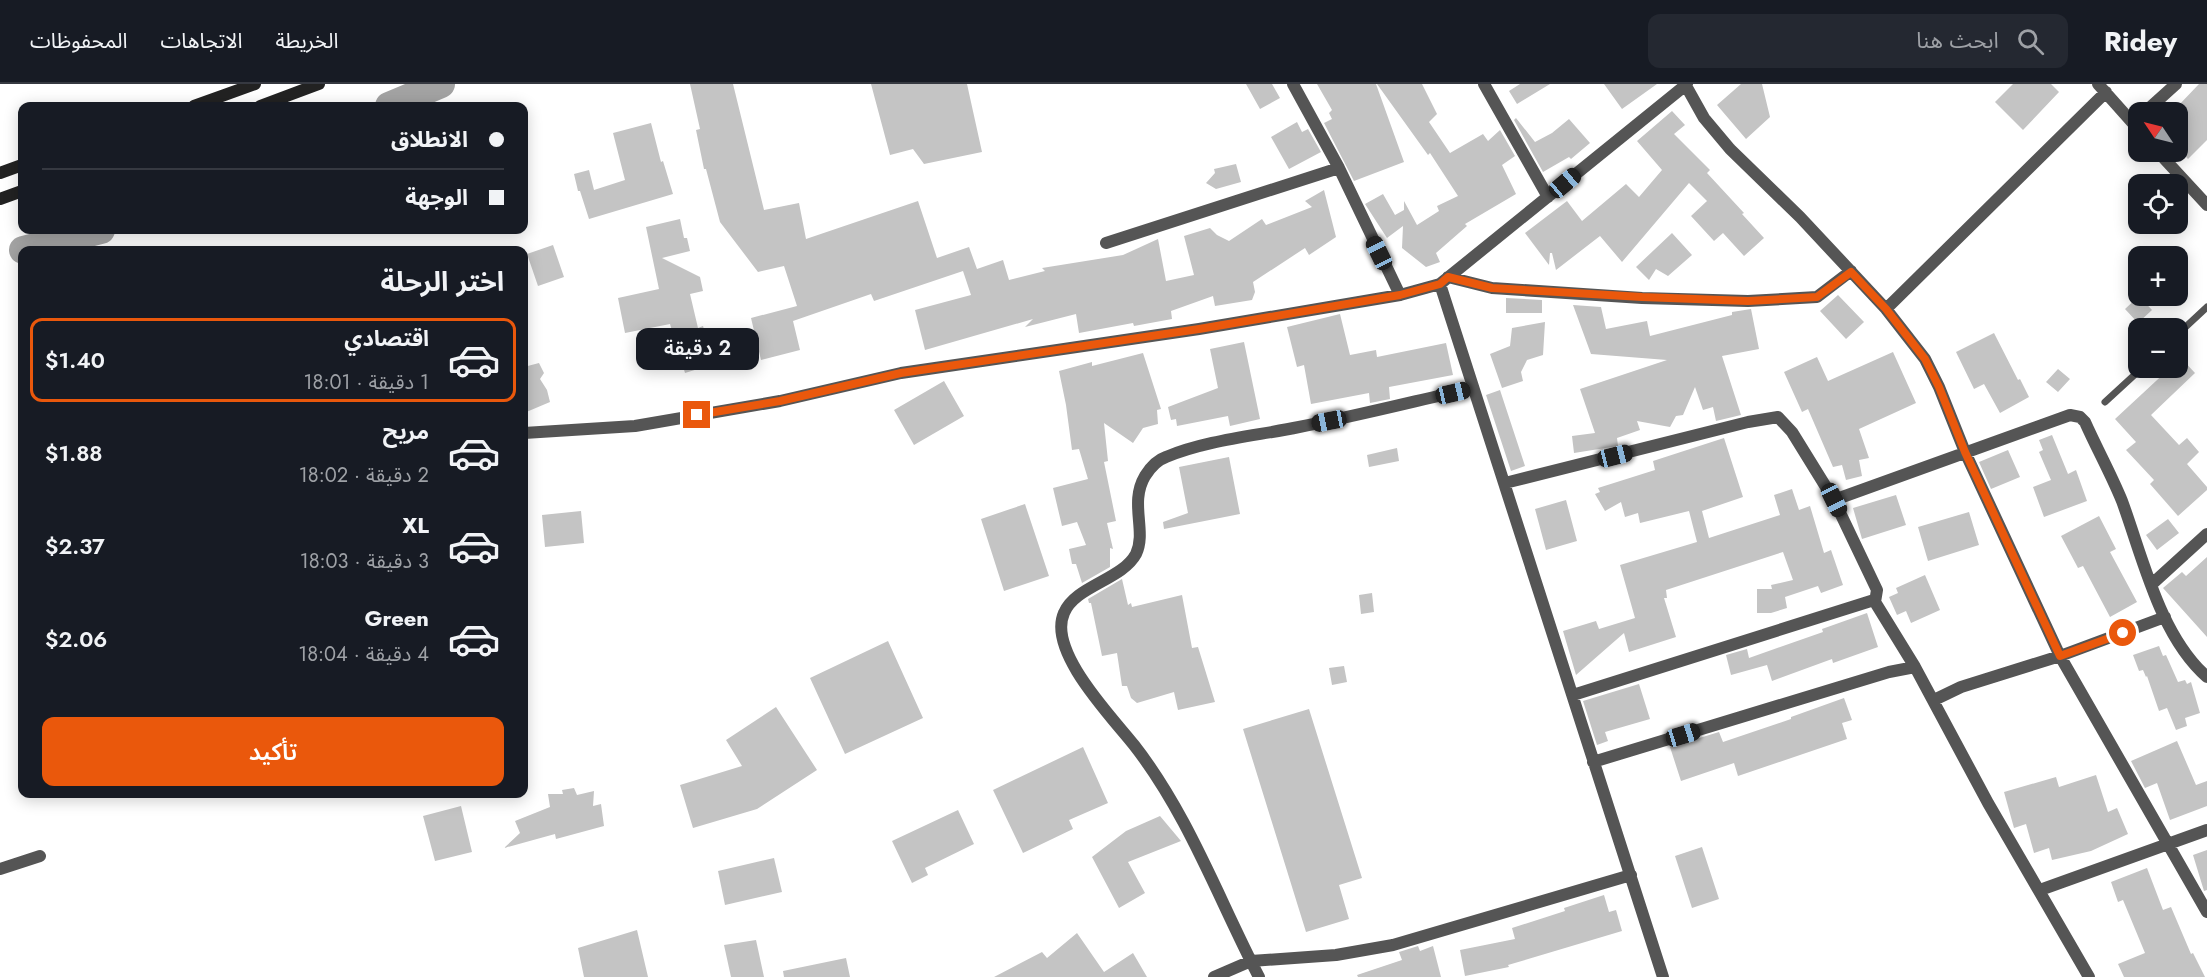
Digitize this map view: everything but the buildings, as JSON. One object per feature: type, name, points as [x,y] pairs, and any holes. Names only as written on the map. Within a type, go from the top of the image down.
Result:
[{"type":"main road","points":[[205,102],[255,84]]},
{"type":"main road","points":[[271,102],[319,84]]},
{"type":"main road","points":[[0,173],[18,166]]},
{"type":"main road","points":[[0,199],[18,192]]},
{"type":"street","points":[[1293,84],[1339,168],[1400,295]]},
{"type":"street","points":[[1484,84],[1548,197]]},
{"type":"street","points":[[528,433],[635,426],[780,401],[901,373],[1199,329],[1400,295],[1444,280],[1686,84],[1704,117],[1730,149],[1800,217],[1886,309],[1925,359],[1965,452],[2060,656],[2207,912]]},
{"type":"street","points":[[2156,102],[2176,84]]},
{"type":"street","points":[[1886,309],[2102,88],[2128,115]]},
{"type":"street","points":[[2167,162],[2207,205]]},
{"type":"street","points":[[1106,243],[1339,168]]},
{"type":"street","points":[[1444,280],[1492,288],[1748,301],[1817,297],[1851,272]]},
{"type":"street","points":[[1444,280],[1473,388],[1574,695],[1593,762],[1663,977]]},
{"type":"street","points":[[1259,977],[1172,802],[1136,748],[1079,676],[1064,645],[1062,621],[1064,612],[1071,603],[1121,569],[1135,554],[1139,536],[1137,494],[1153,465],[1163,458],[1191,448],[1329,421],[1473,388]]},
{"type":"street","points":[[1834,500],[2070,415],[2080,417],[2085,422],[2120,498],[2165,617],[2183,650],[2207,677]]},
{"type":"street","points":[[1504,483],[1748,422],[1778,417],[1792,432],[1834,500],[1877,590],[1875,602],[1934,699],[1988,803],[2089,977]]},
{"type":"street","points":[[2152,584],[2207,534]]},
{"type":"street","points":[[1574,695],[1874,600],[1875,602]]},
{"type":"street","points":[[1934,699],[1961,687],[2060,656],[2165,617]]},
{"type":"street","points":[[1593,762],[1889,672],[1915,667]]},
{"type":"street","points":[[2040,890],[2207,830]]},
{"type":"street","points":[[0,869],[40,856]]},
{"type":"street","points":[[1214,977],[1251,961],[1336,955],[1394,945],[1631,875]]},
{"type":"lane","points":[[2188,325],[2207,307]]},
{"type":"lane","points":[[2105,402],[2131,378]]},
{"type":"waterway","points":[[398,102],[441,84]]},
{"type":"waterway","points":[[39,246],[85,234]]},
{"type":"route","points":[[697,415],[780,401],[901,373],[1199,329],[1400,295],[1440,284],[1448,277],[1492,288],[1748,301],[1817,297],[1851,272],[1886,309],[1925,359],[1965,452],[2060,656],[2123,633]]}]
